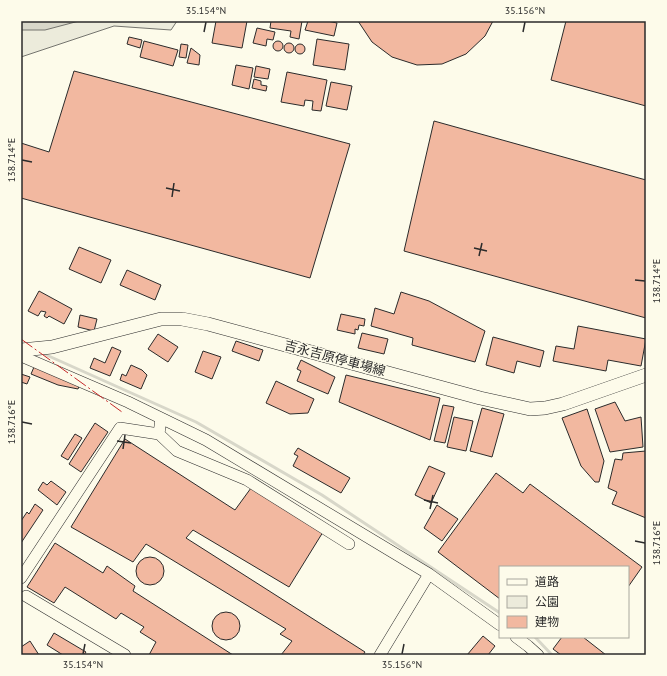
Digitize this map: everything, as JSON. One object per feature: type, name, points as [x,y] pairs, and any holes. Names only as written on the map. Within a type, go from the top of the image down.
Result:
[{"type":"main road","name":"吉永吉原停車場線","points":[[21,350],[52,347],[160,319],[182,319],[208,324],[480,398],[530,409],[545,408],[563,404],[646,375]]},
{"type":"street","points":[[21,356],[128,402],[206,440],[429,574],[499,624]]},
{"type":"street","points":[[159,434],[161,418]]},
{"type":"street","points":[[21,578],[120,428],[159,434],[177,451],[247,480],[349,544]]},
{"type":"street","points":[[380,655],[429,574]]},
{"type":"street","points":[[23,596],[125,655]]},
{"type":"street","points":[[517,638],[538,655]]},
{"type":"green space","points":[[21,21],[177,21],[171,30],[114,26],[21,57]]},
{"type":"shaded area","points":[[21,21],[79,21],[45,30],[21,30]]},
{"type":"building","points":[[216,21],[247,21],[242,48],[212,43]]},
{"type":"building","points":[[271,21],[302,21],[299,39],[290,37],[291,31],[270,28]]},
{"type":"building","points":[[308,21],[327,21],[337,23],[334,36],[305,30]]},
{"type":"building","points":[[358,21],[493,21],[485,36],[466,54],[442,64],[417,65],[392,57],[372,42]]},
{"type":"building","points":[[566,21],[646,21],[646,106],[551,80]]},
{"type":"building","points":[[257,28],[275,32],[273,40],[267,39],[266,46],[253,43]]},
{"type":"building","points":[[129,37],[142,40],[140,48],[127,44]]},
{"type":"building","points":[[317,39],[349,44],[345,70],[313,65]]},
{"type":"building","points":[[144,41],[178,50],[173,66],[140,57]]},
{"type":"building","points":[[278,41],[283,46],[278,51],[273,46]]},
{"type":"building","points":[[289,43],[294,48],[289,53],[284,48]]},
{"type":"building","points":[[181,44],[188,45],[186,58],[179,57]]},
{"type":"building","points":[[300,44],[305,49],[300,54],[295,49]]},
{"type":"building","points":[[191,48],[200,55],[199,65],[187,63]]},
{"type":"building","points":[[236,65],[253,68],[249,89],[232,85]]},
{"type":"building","points":[[256,66],[270,69],[268,79],[254,77]]},
{"type":"building","points":[[74,71],[350,144],[310,278],[21,198],[21,143],[49,152]]},
{"type":"building","points":[[287,72],[327,80],[321,111],[312,110],[313,101],[305,100],[304,106],[281,102]]},
{"type":"building","points":[[254,79],[261,81],[261,85],[267,86],[266,91],[252,88]]},
{"type":"building","points":[[331,82],[352,86],[347,110],[326,106]]},
{"type":"building","points":[[434,121],[646,180],[646,318],[404,251]]},
{"type":"building","points":[[79,247],[111,260],[101,283],[69,269]]},
{"type":"building","points":[[127,270],[161,285],[155,300],[120,285]]},
{"type":"building","points":[[39,291],[72,309],[64,324],[49,316],[47,318],[44,316],[46,312],[41,311],[38,316],[28,311]]},
{"type":"building","points":[[401,292],[429,301],[485,331],[475,362],[412,345],[413,338],[371,326],[375,308],[394,314]]},
{"type":"building","points":[[341,314],[365,319],[364,326],[359,325],[358,330],[355,329],[355,334],[337,330]]},
{"type":"building","points":[[80,315],[97,319],[94,331],[78,327]]},
{"type":"building","points":[[578,326],[646,339],[641,366],[608,360],[606,371],[553,361],[556,346],[574,349]]},
{"type":"building","points":[[362,333],[388,339],[384,354],[358,348]]},
{"type":"building","points":[[158,334],[178,347],[168,362],[148,349]]},
{"type":"building","points":[[493,337],[544,351],[540,367],[517,361],[514,373],[486,365]]},
{"type":"building","points":[[236,341],[263,350],[259,361],[232,351]]},
{"type":"building","points":[[112,347],[121,351],[110,376],[90,368],[94,358],[105,363]]},
{"type":"building","points":[[203,351],[221,357],[212,379],[195,372]]},
{"type":"building","points":[[301,360],[335,377],[328,394],[297,381],[301,371],[297,369]]},
{"type":"building","points":[[131,365],[142,370],[147,375],[141,389],[120,380],[122,374],[126,376]]},
{"type":"building","points":[[34,367],[80,384],[78,389],[58,385],[31,374]]},
{"type":"building","points":[[21,374],[30,377],[27,384],[21,382]]},
{"type":"building","points":[[346,375],[440,398],[430,440],[339,402]]},
{"type":"building","points":[[276,381],[314,399],[308,413],[290,414],[266,403]]},
{"type":"building","points":[[615,402],[625,421],[641,417],[643,447],[610,452],[595,409]]},
{"type":"building","points":[[443,405],[454,407],[445,443],[434,441]]},
{"type":"building","points":[[482,408],[504,414],[492,457],[470,451]]},
{"type":"building","points":[[587,409],[604,461],[599,482],[595,482],[581,466],[562,418]]},
{"type":"building","points":[[454,417],[473,421],[466,451],[447,447]]},
{"type":"building","points":[[95,423],[108,432],[81,472],[69,464]]},
{"type":"building","points":[[75,434],[82,438],[68,460],[61,456]]},
{"type":"building","points":[[125,439],[235,510],[251,488],[323,532],[289,587],[193,530],[186,538],[365,652],[363,655],[281,655],[292,641],[280,634],[286,629],[146,544],[133,562],[71,527]]},
{"type":"building","points":[[298,448],[350,478],[341,493],[293,466],[298,456],[294,454]]},
{"type":"building","points":[[646,451],[646,518],[612,504],[617,492],[608,488],[615,459],[622,460],[623,453]]},
{"type":"building","points":[[429,466],[445,473],[431,503],[415,495]]},
{"type":"building","points":[[496,473],[523,493],[530,484],[642,567],[629,586],[629,566],[499,566],[499,598],[438,552]]},
{"type":"building","points":[[51,481],[66,492],[57,505],[38,490],[43,482],[47,485]]},
{"type":"building","points":[[35,504],[43,510],[21,543],[21,521],[27,512],[29,514]]},
{"type":"building","points":[[437,505],[458,519],[442,541],[424,528]]},
{"type":"building","points":[[55,543],[103,573],[107,566],[135,586],[133,591],[233,655],[149,655],[156,642],[140,632],[144,627],[121,613],[116,619],[65,587],[54,603],[27,587]]},
{"type":"building","points":[[150,557],[160,561],[164,571],[160,581],[150,585],[140,581],[136,571],[140,561]]},
{"type":"building","points":[[226,612],[236,616],[240,626],[236,636],[226,640],[216,636],[212,626],[216,616]]},
{"type":"building","points":[[54,633],[86,652],[84,655],[63,655],[47,645]]},
{"type":"building","points":[[483,636],[495,646],[488,655],[467,655]]},
{"type":"building","points":[[561,638],[584,638],[606,655],[561,655],[553,649]]},
{"type":"building","points":[[30,641],[39,655],[23,655],[21,652],[21,647]]},
{"type":"waterway","points":[[42,353],[196,422],[322,495],[499,612]]},
{"type":"waterway","points":[[536,638],[552,655]]},
{"type":"power","points":[[21,339],[122,412]]}]
